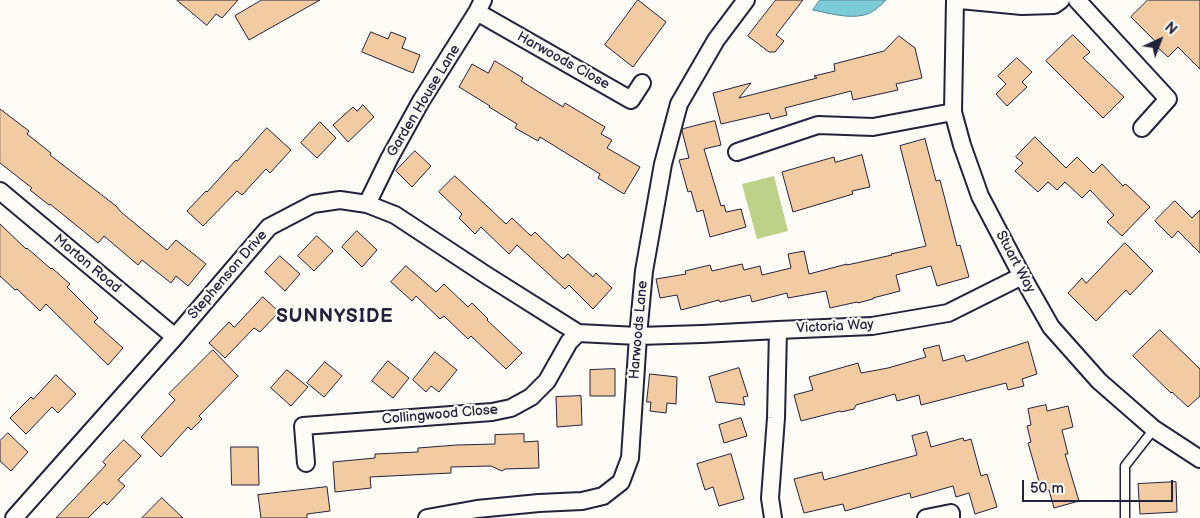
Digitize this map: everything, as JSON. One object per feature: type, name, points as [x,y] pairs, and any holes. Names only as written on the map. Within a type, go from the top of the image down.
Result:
[{"type":"street","name":"Harwoods Lane","points":[[427,518],[477,509],[582,501],[603,496],[621,482],[630,458],[644,271],[663,164],[679,104],[716,40],[746,0]]},
{"type":"street","name":"Stuart Way","points":[[956,0],[953,112],[962,145],[980,196],[1022,276],[1051,327],[1099,381],[1154,429],[1200,459]]},
{"type":"street","points":[[960,0],[1022,6],[1054,5],[1061,0]]},
{"type":"street","points":[[1078,0],[1168,99],[1142,128]]},
{"type":"street","name":"Harwoods Close","points":[[480,6],[631,100],[642,83]]},
{"type":"street","name":"Garden House Lane","points":[[367,204],[388,159],[421,101],[480,6]]},
{"type":"street","points":[[737,152],[818,125],[873,127],[953,112]]},
{"type":"street","name":"Morton Road","points":[[0,191],[175,337]]},
{"type":"street","name":"Stephenson Drive","points":[[14,518],[175,337],[269,227],[312,204],[340,200],[367,204],[395,215],[578,333],[638,336]]},
{"type":"street","name":"Victoria Way","points":[[638,336],[872,326],[948,313],[1022,276]]},
{"type":"street","points":[[773,518],[770,498],[776,418],[778,330]]},
{"type":"street","name":"Collingwood Close","points":[[306,463],[303,426],[492,412],[512,408],[530,397],[548,381],[569,342],[578,333]]},
{"type":"street","points":[[926,518],[951,513],[951,518]]},
{"type":"lane","points":[[1125,518],[1125,466],[1154,429]]},
{"type":"green space","points":[[774,176],[788,231],[757,239],[742,184]]},
{"type":"water","points":[[820,0],[886,0],[870,13],[851,16],[813,10]]},
{"type":"building","points":[[177,0],[238,0],[222,18],[216,14],[207,25]]},
{"type":"building","points":[[262,0],[320,0],[249,40],[235,16]]},
{"type":"building","points":[[638,0],[666,22],[633,67],[605,45]]},
{"type":"building","points":[[776,0],[803,0],[776,35],[784,41],[775,52],[769,52],[748,36]]},
{"type":"building","points":[[1148,0],[1200,0],[1200,69],[1178,47],[1168,57],[1131,17]]},
{"type":"building","points":[[371,32],[388,39],[391,32],[406,38],[402,48],[420,55],[413,73],[362,52]]},
{"type":"building","points":[[1073,35],[1090,52],[1083,58],[1124,97],[1103,118],[1046,61]]},
{"type":"building","points":[[899,36],[915,48],[922,78],[896,84],[898,90],[853,100],[851,91],[785,108],[787,115],[771,119],[769,113],[721,124],[713,93],[751,83],[739,98],[817,78],[814,76],[835,71],[834,64],[884,51]]},
{"type":"building","points":[[1017,58],[1032,72],[1022,82],[1027,87],[1007,106],[996,94],[1006,84],[998,76]]},
{"type":"building","points":[[495,61],[523,78],[521,81],[563,107],[565,103],[605,127],[601,134],[612,140],[607,148],[640,167],[624,194],[598,178],[600,174],[540,137],[538,141],[515,128],[517,124],[459,87],[472,64],[488,73]]},
{"type":"building","points":[[363,105],[374,117],[348,142],[333,125],[353,107],[357,111]]},
{"type":"building","points":[[0,109],[29,131],[27,134],[51,153],[50,155],[116,206],[167,250],[176,240],[206,264],[188,286],[176,276],[171,283],[142,260],[138,265],[104,236],[98,243],[30,190],[32,188],[0,163]]},
{"type":"building","points":[[715,121],[721,145],[704,149],[721,206],[724,205],[726,212],[741,209],[746,227],[710,237],[703,210],[697,212],[691,191],[688,192],[679,160],[689,158],[683,129]]},
{"type":"building","points":[[320,122],[336,138],[317,158],[301,143]]},
{"type":"building","points":[[267,128],[291,150],[270,173],[266,169],[242,195],[237,191],[203,226],[187,211]]},
{"type":"building","points":[[1035,137],[1066,168],[1077,157],[1093,173],[1102,164],[1123,186],[1127,185],[1150,207],[1122,236],[1107,222],[1114,215],[1090,190],[1082,198],[1065,182],[1057,190],[1048,182],[1038,192],[1015,171],[1023,163],[1016,157]]},
{"type":"building","points":[[925,139],[936,181],[940,180],[957,246],[960,245],[969,277],[937,286],[931,266],[896,275],[900,291],[858,303],[830,308],[826,291],[788,298],[787,293],[752,302],[750,295],[720,302],[719,300],[681,310],[677,295],[660,298],[656,279],[686,274],[685,271],[710,265],[712,271],[742,264],[744,270],[760,266],[762,275],[791,268],[788,254],[804,251],[809,274],[926,246],[900,146]]},
{"type":"building","points":[[415,151],[431,166],[412,187],[396,171]]},
{"type":"building","points":[[862,155],[870,187],[852,191],[853,194],[793,212],[782,172],[834,157],[835,162]]},
{"type":"building","points":[[455,176],[506,224],[512,218],[531,236],[535,232],[563,259],[568,254],[593,277],[596,273],[612,288],[593,309],[569,285],[565,289],[517,245],[509,254],[481,227],[475,234],[459,218],[462,214],[439,192]]},
{"type":"building","points":[[1175,201],[1192,218],[1200,210],[1200,253],[1178,231],[1172,238],[1155,221]]},
{"type":"building","points":[[0,224],[26,249],[70,284],[67,287],[98,318],[94,322],[123,348],[108,365],[46,304],[40,311],[0,276]]},
{"type":"building","points":[[357,231],[377,250],[362,267],[342,247]]},
{"type":"building","points":[[317,236],[333,251],[314,271],[298,256]]},
{"type":"building","points":[[1125,243],[1153,271],[1130,295],[1126,290],[1096,321],[1068,293],[1082,278],[1086,283]]},
{"type":"building","points":[[280,256],[300,274],[285,291],[265,272]]},
{"type":"building","points":[[406,266],[436,292],[444,284],[468,307],[472,303],[522,353],[506,369],[471,336],[468,339],[444,316],[440,319],[416,296],[412,301],[391,282]]},
{"type":"building","points":[[263,297],[279,312],[260,332],[254,328],[225,358],[209,343],[229,322],[234,327]]},
{"type":"building","points":[[1160,330],[1200,369],[1200,396],[1188,407],[1133,356]]},
{"type":"building","points":[[1028,342],[1037,374],[1022,379],[1024,386],[1008,390],[1006,383],[921,405],[919,395],[897,401],[895,394],[856,405],[854,409],[801,421],[794,395],[813,390],[809,377],[858,363],[861,373],[888,368],[926,357],[923,349],[939,345],[943,361],[964,355],[966,361]]},
{"type":"building","points":[[213,350],[238,376],[199,416],[202,419],[191,430],[188,427],[161,457],[141,437],[175,400],[169,394]]},
{"type":"building","points":[[435,352],[457,370],[439,392],[431,386],[426,392],[413,380]]},
{"type":"building","points":[[388,361],[409,378],[393,398],[372,381]]},
{"type":"building","points":[[325,362],[342,376],[324,397],[307,383]]},
{"type":"building","points":[[739,368],[748,396],[743,397],[745,405],[716,402],[709,377]]},
{"type":"building","points":[[615,369],[615,396],[590,396],[590,370]]},
{"type":"building","points":[[287,370],[308,387],[291,406],[271,388]]},
{"type":"building","points":[[650,374],[677,377],[676,404],[667,403],[666,413],[650,411],[651,402],[647,402]]},
{"type":"building","points":[[56,375],[76,394],[58,413],[52,407],[26,434],[10,418],[31,397],[33,399]]},
{"type":"building","points":[[581,396],[582,425],[557,427],[556,397]]},
{"type":"building","points":[[1046,405],[1047,411],[1068,406],[1073,427],[1062,430],[1068,454],[1065,454],[1079,501],[1054,508],[1049,490],[1042,492],[1028,443],[1031,442],[1027,426],[1031,425],[1028,409]]},
{"type":"building","points":[[741,418],[747,436],[724,443],[719,425]]},
{"type":"building","points":[[927,432],[931,447],[963,438],[964,441],[971,439],[981,476],[987,474],[997,507],[975,514],[969,493],[956,497],[953,486],[911,498],[910,493],[845,511],[843,504],[804,513],[794,479],[822,472],[824,480],[917,455],[912,436]]},
{"type":"building","points":[[8,433],[28,452],[11,471],[0,461],[0,441]]},
{"type":"building","points":[[524,434],[524,442],[538,441],[539,468],[505,469],[502,471],[491,466],[451,467],[451,473],[370,477],[371,488],[335,492],[333,462],[375,458],[375,454],[418,452],[418,448],[495,444],[495,435]]},
{"type":"building","points":[[124,440],[141,456],[118,480],[125,486],[107,505],[104,502],[88,518],[56,518],[106,465],[103,462]]},
{"type":"building","points":[[231,447],[258,447],[259,485],[232,485]]},
{"type":"building","points":[[731,454],[744,499],[719,506],[713,487],[705,490],[697,464]]},
{"type":"building","points":[[1176,482],[1177,512],[1140,514],[1138,484]]},
{"type":"building","points":[[327,487],[330,511],[307,514],[307,518],[261,518],[258,495]]},
{"type":"building","points":[[162,498],[183,518],[142,518]]},
{"type":"district","name":"SUNNYSIDE","points":[[335,317]]}]
